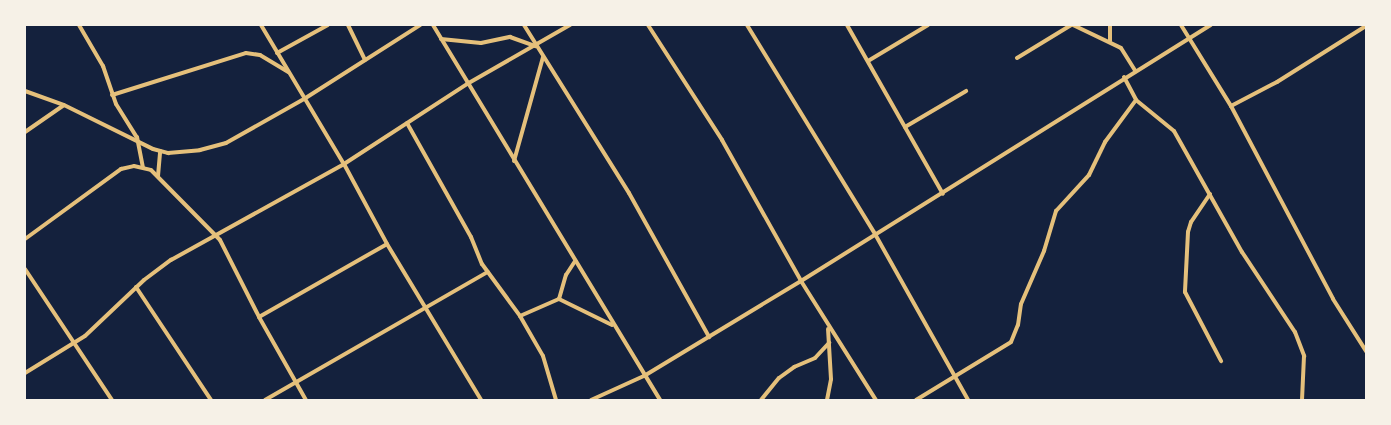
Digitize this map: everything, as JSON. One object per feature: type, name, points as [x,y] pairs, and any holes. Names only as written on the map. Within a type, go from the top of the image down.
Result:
[{"type":"street","points":[[79,25],[103,66],[112,95],[139,142],[143,167]]},
{"type":"street","points":[[261,25],[344,164],[387,244],[427,308],[481,400]]},
{"type":"street","points":[[277,53],[328,25]]},
{"type":"street","points":[[348,25],[365,60]]},
{"type":"street","points":[[25,91],[64,105],[160,151],[190,152],[218,146],[304,99],[420,25]]},
{"type":"street","points":[[433,25],[467,84],[660,400]]},
{"type":"street","points":[[524,25],[628,194],[709,337]]},
{"type":"street","points":[[25,373],[76,342],[103,321],[136,288],[171,260],[344,164],[467,84],[536,46],[570,25]]},
{"type":"street","points":[[648,25],[722,140],[828,327],[876,400]]},
{"type":"street","points":[[748,25],[876,234],[968,400]]},
{"type":"street","points":[[847,25],[943,194]]},
{"type":"street","points":[[868,61],[928,25]]},
{"type":"street","points":[[1017,58],[1072,25],[1110,41],[1125,53],[1134,70]]},
{"type":"street","points":[[1110,25],[1110,41]]},
{"type":"street","points":[[1181,25],[1231,106],[1333,300],[1366,351]]},
{"type":"street","points":[[592,400],[644,376],[709,337],[943,194],[1134,70],[1210,25]]},
{"type":"street","points":[[1231,106],[1277,82],[1360,27],[1366,26]]},
{"type":"street","points":[[442,39],[482,43],[510,37],[536,46]]},
{"type":"street","points":[[112,95],[246,53],[260,55],[288,72]]},
{"type":"street","points":[[514,161],[543,57]]},
{"type":"street","points":[[1124,77],[1136,100],[1167,122],[1174,131],[1242,252],[1295,332],[1304,356],[1302,400]]},
{"type":"street","points":[[905,127],[966,91]]},
{"type":"street","points":[[916,400],[1011,342],[1018,325],[1020,304],[1044,250],[1056,210],[1089,175],[1105,142],[1136,100]]},
{"type":"street","points":[[25,132],[64,105]]},
{"type":"street","points":[[407,123],[488,272],[520,316],[543,356],[556,400]]},
{"type":"street","points":[[158,176],[160,151]]},
{"type":"street","points":[[25,239],[121,169],[129,166],[143,167],[158,176],[216,235],[259,317],[306,400]]},
{"type":"street","points":[[1210,194],[1191,222],[1188,232],[1185,292],[1221,360]]},
{"type":"street","points":[[259,317],[387,244]]},
{"type":"street","points":[[520,316],[558,299],[566,274],[575,261]]},
{"type":"street","points":[[25,268],[76,342],[112,400]]},
{"type":"street","points":[[265,400],[488,272]]},
{"type":"street","points":[[136,288],[211,400]]},
{"type":"street","points":[[558,299],[613,325]]},
{"type":"street","points":[[827,400],[831,379],[828,327]]},
{"type":"street","points":[[761,400],[779,378],[794,367],[815,358],[829,343]]}]
